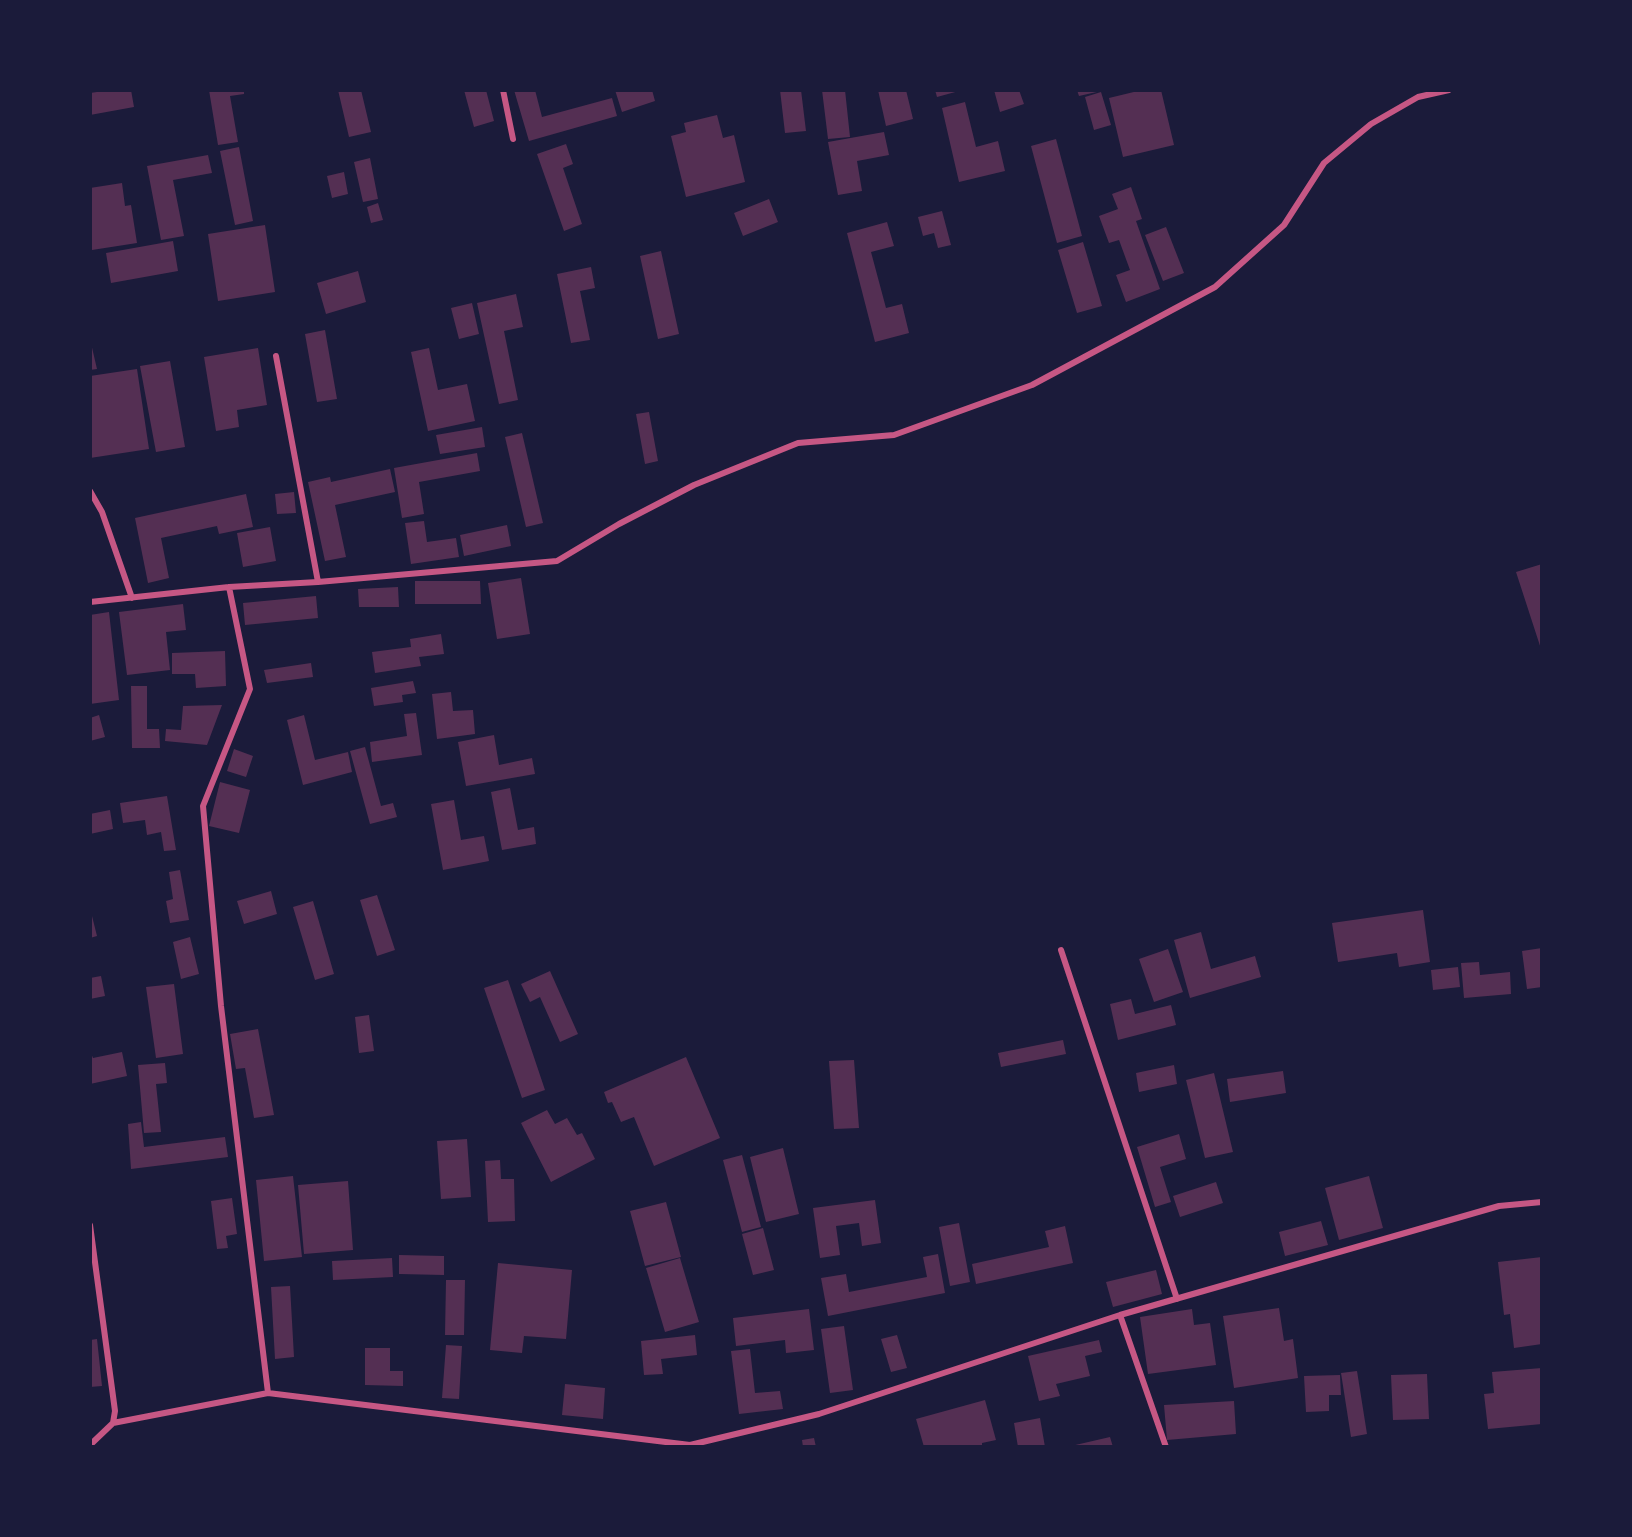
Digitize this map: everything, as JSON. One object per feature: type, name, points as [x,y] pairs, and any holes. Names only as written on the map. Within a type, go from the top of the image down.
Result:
[{"type":"street","points":[[503,90],[513,139]]},
{"type":"street","points":[[90,602],[229,587],[318,582],[557,561],[619,524],[694,484],[798,443],[894,435],[1032,385],[1215,287],[1284,225],[1324,163],[1371,124],[1418,97],[1449,90]]},
{"type":"street","points":[[276,356],[318,582]]},
{"type":"street","points":[[90,491],[102,512],[132,598]]},
{"type":"street","points":[[229,587],[250,689],[203,806],[221,1006],[268,1393]]},
{"type":"street","points":[[1061,950],[1177,1299]]},
{"type":"street","points":[[90,1445],[113,1423],[268,1393],[690,1445],[819,1414],[1120,1316],[1499,1206],[1542,1202]]},
{"type":"street","points":[[90,1225],[115,1411],[113,1423]]},
{"type":"street","points":[[1120,1316],[1167,1447]]},
{"type":"building","points":[[131,90],[134,107],[90,115],[90,93]]},
{"type":"building","points":[[209,90],[244,90],[244,94],[230,96],[238,142],[218,145]]},
{"type":"building","points":[[338,90],[361,90],[371,132],[349,137]]},
{"type":"building","points":[[464,90],[486,90],[494,121],[474,127]]},
{"type":"building","points":[[514,90],[535,90],[542,117],[612,98],[617,116],[529,141]]},
{"type":"building","points":[[615,90],[652,90],[655,101],[622,112]]},
{"type":"building","points":[[780,90],[801,90],[806,131],[785,133]]},
{"type":"building","points":[[822,90],[845,90],[850,137],[828,139]]},
{"type":"building","points":[[878,90],[906,90],[913,119],[886,126]]},
{"type":"building","points":[[935,90],[959,90],[959,91],[937,97]]},
{"type":"building","points":[[994,90],[1019,90],[1024,104],[1000,112]]},
{"type":"building","points":[[1077,90],[1101,90],[1101,91],[1079,96]]},
{"type":"building","points":[[1142,90],[1161,90],[1174,145],[1123,157],[1109,98]]},
{"type":"building","points":[[1101,92],[1111,125],[1094,130],[1085,97]]},
{"type":"building","points":[[965,102],[976,147],[998,141],[1005,171],[959,182],[942,108]]},
{"type":"building","points":[[717,115],[723,138],[734,135],[745,182],[686,197],[671,136],[686,132],[684,123]]},
{"type":"building","points":[[884,132],[889,155],[857,161],[862,191],[838,195],[828,142]]},
{"type":"building","points":[[1056,139],[1082,236],[1057,243],[1031,146]]},
{"type":"building","points":[[566,144],[573,164],[563,168],[582,224],[564,231],[537,154]]},
{"type":"building","points":[[239,147],[253,221],[235,225],[220,151]]},
{"type":"building","points":[[208,155],[212,173],[173,180],[184,236],[161,240],[147,166]]},
{"type":"building","points":[[370,158],[378,199],[363,202],[354,162]]},
{"type":"building","points":[[344,172],[348,194],[332,198],[327,176]]},
{"type":"building","points":[[122,183],[125,206],[131,205],[137,243],[92,250],[90,188]]},
{"type":"building","points":[[1131,187],[1142,219],[1136,221],[1160,289],[1126,302],[1116,275],[1130,270],[1119,240],[1109,243],[1099,216],[1118,209],[1112,194]]},
{"type":"building","points":[[769,199],[778,222],[743,236],[734,213]]},
{"type":"building","points":[[378,203],[383,220],[371,223],[367,207]]},
{"type":"building","points":[[942,211],[951,245],[938,248],[934,233],[923,236],[918,217]]},
{"type":"building","points":[[887,222],[894,246],[871,252],[886,308],[902,304],[909,333],[875,342],[847,233]]},
{"type":"building","points":[[265,225],[275,292],[218,301],[208,234]]},
{"type":"building","points":[[1166,227],[1184,273],[1163,281],[1145,235]]},
{"type":"building","points":[[173,241],[178,271],[111,283],[106,253]]},
{"type":"building","points":[[1083,242],[1102,306],[1077,313],[1058,250]]},
{"type":"building","points":[[661,251],[679,334],[658,339],[640,256]]},
{"type":"building","points":[[591,267],[595,288],[580,291],[590,340],[571,343],[557,274]]},
{"type":"building","points":[[358,271],[366,302],[326,314],[317,283]]},
{"type":"building","points":[[516,294],[523,327],[504,331],[518,400],[499,404],[477,303]]},
{"type":"building","points":[[472,303],[479,334],[459,339],[451,308]]},
{"type":"building","points":[[325,330],[337,399],[317,402],[305,334]]},
{"type":"building","points":[[90,339],[97,369],[90,370]]},
{"type":"building","points":[[258,348],[267,405],[237,410],[239,427],[216,431],[204,357]]},
{"type":"building","points":[[429,348],[438,390],[467,384],[475,421],[428,431],[411,352]]},
{"type":"building","points":[[170,361],[185,447],[156,452],[140,366]]},
{"type":"building","points":[[137,369],[149,449],[90,458],[90,376]]},
{"type":"building","points":[[649,412],[658,461],[645,464],[636,414]]},
{"type":"building","points":[[482,427],[485,447],[440,454],[436,435]]},
{"type":"building","points":[[522,433],[543,523],[526,527],[505,437]]},
{"type":"building","points":[[477,453],[480,471],[419,482],[424,514],[402,518],[394,468]]},
{"type":"building","points":[[390,469],[395,492],[335,505],[346,557],[325,561],[308,482],[330,477],[331,482]]},
{"type":"building","points":[[294,492],[296,513],[277,514],[275,494]]},
{"type":"building","points":[[246,494],[253,527],[219,534],[217,526],[161,538],[169,578],[148,583],[135,518]]},
{"type":"building","points":[[424,521],[427,542],[456,538],[459,557],[411,564],[405,523]]},
{"type":"building","points":[[507,525],[511,546],[464,556],[460,535]]},
{"type":"building","points":[[270,527],[276,561],[243,567],[237,533]]},
{"type":"building","points":[[1542,564],[1542,652],[1516,572]]},
{"type":"building","points":[[521,578],[530,634],[497,639],[488,583]]},
{"type":"building","points":[[415,581],[480,581],[481,604],[415,604]]},
{"type":"building","points":[[398,587],[399,607],[359,607],[358,589]]},
{"type":"building","points":[[316,596],[318,618],[245,625],[243,603]]},
{"type":"building","points":[[183,604],[186,630],[166,632],[170,670],[127,675],[119,612]]},
{"type":"building","points":[[109,612],[119,700],[90,704],[90,678],[92,678],[90,615]]},
{"type":"building","points":[[441,634],[444,654],[419,657],[421,666],[375,673],[372,652],[411,647],[410,639]]},
{"type":"building","points":[[225,651],[226,686],[196,688],[195,674],[172,674],[172,653]]},
{"type":"building","points":[[311,663],[313,677],[267,683],[264,670]]},
{"type":"building","points":[[413,681],[416,693],[402,695],[403,702],[374,706],[371,688]]},
{"type":"building","points":[[131,686],[147,686],[147,729],[159,729],[160,748],[132,748]]},
{"type":"building","points":[[451,692],[453,711],[473,710],[475,734],[437,739],[432,694]]},
{"type":"building","points":[[222,705],[207,745],[165,741],[166,729],[181,730],[183,706]]},
{"type":"building","points":[[416,713],[422,755],[372,762],[370,742],[407,736],[404,714]]},
{"type":"building","points":[[99,715],[105,737],[90,741],[90,718]]},
{"type":"building","points":[[304,715],[315,760],[348,752],[352,772],[303,785],[287,720]]},
{"type":"building","points":[[494,735],[499,765],[532,758],[535,774],[466,786],[458,742]]},
{"type":"building","points":[[365,747],[381,806],[393,803],[397,817],[370,824],[350,751]]},
{"type":"building","points":[[234,749],[253,756],[246,777],[227,771]]},
{"type":"building","points":[[220,782],[250,790],[239,833],[209,826]]},
{"type":"building","points":[[510,788],[518,830],[534,827],[536,844],[502,850],[491,792]]},
{"type":"building","points":[[167,796],[176,850],[164,851],[161,832],[147,835],[145,820],[123,823],[120,803]]},
{"type":"building","points":[[454,800],[461,840],[484,836],[489,861],[443,870],[431,804]]},
{"type":"building","points":[[110,810],[113,829],[90,834],[90,814]]},
{"type":"building","points":[[180,870],[189,920],[170,923],[166,901],[173,899],[169,872]]},
{"type":"building","points":[[271,891],[277,914],[244,924],[237,901]]},
{"type":"building","points":[[377,895],[395,950],[377,956],[360,900]]},
{"type":"building","points":[[313,901],[334,974],[315,980],[293,907]]},
{"type":"building","points":[[90,908],[97,936],[90,938]]},
{"type":"building","points":[[1423,910],[1430,962],[1399,967],[1397,953],[1338,962],[1332,923]]},
{"type":"building","points":[[1201,932],[1211,969],[1255,956],[1261,977],[1190,998],[1174,940]]},
{"type":"building","points":[[190,937],[199,974],[181,979],[173,942]]},
{"type":"building","points":[[1542,948],[1542,987],[1527,989],[1522,951]]},
{"type":"building","points":[[1168,949],[1183,992],[1154,1002],[1139,959]]},
{"type":"building","points":[[1479,962],[1480,975],[1510,972],[1511,994],[1464,998],[1461,963]]},
{"type":"building","points":[[1458,967],[1460,987],[1433,990],[1431,970]]},
{"type":"building","points":[[550,971],[578,1034],[560,1042],[540,997],[530,1002],[521,984]]},
{"type":"building","points":[[101,976],[105,996],[90,999],[90,978]]},
{"type":"building","points":[[508,980],[545,1090],[522,1098],[484,988]]},
{"type":"building","points":[[174,984],[183,1054],[156,1058],[146,987]]},
{"type":"building","points":[[1131,999],[1135,1014],[1171,1005],[1176,1025],[1118,1040],[1110,1004]]},
{"type":"building","points":[[369,1015],[374,1051],[359,1053],[355,1017]]},
{"type":"building","points":[[258,1029],[274,1115],[254,1118],[245,1068],[236,1069],[230,1034]]},
{"type":"building","points":[[1063,1040],[1066,1054],[1001,1067],[998,1053]]},
{"type":"building","points":[[90,1051],[93,1058],[122,1052],[127,1076],[90,1084]]},
{"type":"building","points":[[686,1057],[720,1138],[654,1166],[634,1117],[621,1122],[612,1102],[608,1103],[604,1092]]},
{"type":"building","points":[[854,1060],[859,1128],[834,1129],[829,1061]]},
{"type":"building","points":[[165,1063],[167,1083],[156,1084],[161,1132],[144,1133],[138,1065]]},
{"type":"building","points":[[1174,1065],[1177,1084],[1139,1092],[1136,1073]]},
{"type":"building","points":[[1283,1071],[1286,1093],[1230,1102],[1227,1079]]},
{"type":"building","points":[[1214,1073],[1233,1152],[1205,1158],[1186,1080]]},
{"type":"building","points":[[547,1110],[555,1124],[567,1118],[577,1135],[582,1133],[595,1159],[551,1182],[521,1123]]},
{"type":"building","points":[[141,1122],[144,1147],[225,1137],[228,1157],[131,1169],[128,1124]]},
{"type":"building","points":[[1179,1134],[1186,1159],[1160,1167],[1171,1202],[1155,1207],[1137,1147]]},
{"type":"building","points":[[467,1139],[471,1197],[441,1199],[437,1141]]},
{"type":"building","points":[[783,1148],[799,1214],[766,1222],[750,1157]]},
{"type":"building","points":[[742,1155],[761,1227],[742,1232],[723,1160]]},
{"type":"building","points":[[500,1160],[501,1179],[514,1179],[515,1221],[488,1222],[485,1161]]},
{"type":"building","points":[[293,1176],[302,1257],[264,1261],[256,1180]]},
{"type":"building","points":[[1369,1176],[1383,1228],[1339,1240],[1325,1188]]},
{"type":"building","points":[[348,1181],[353,1250],[304,1254],[298,1185]]},
{"type":"building","points":[[1216,1182],[1223,1203],[1180,1217],[1173,1196]]},
{"type":"building","points":[[232,1198],[237,1234],[226,1236],[228,1248],[217,1249],[211,1201]]},
{"type":"building","points":[[875,1200],[881,1243],[862,1246],[859,1223],[836,1226],[840,1255],[820,1258],[813,1208]]},
{"type":"building","points":[[666,1202],[681,1257],[645,1266],[630,1211]]},
{"type":"building","points":[[1321,1221],[1328,1245],[1285,1256],[1279,1232]]},
{"type":"building","points":[[959,1223],[970,1282],[950,1286],[939,1227]]},
{"type":"building","points":[[1065,1226],[1073,1263],[976,1284],[972,1264],[1049,1247],[1045,1231]]},
{"type":"building","points":[[763,1228],[774,1270],[753,1275],[742,1234]]},
{"type":"building","points":[[938,1254],[945,1293],[828,1316],[821,1278],[846,1274],[849,1292],[927,1277],[923,1257]]},
{"type":"building","points":[[399,1255],[444,1256],[444,1275],[399,1274]]},
{"type":"building","points":[[1542,1257],[1542,1344],[1514,1348],[1510,1314],[1504,1315],[1498,1262]]},
{"type":"building","points":[[392,1258],[393,1277],[333,1280],[332,1261]]},
{"type":"building","points":[[680,1258],[699,1322],[665,1332],[646,1268]]},
{"type":"building","points":[[498,1263],[572,1270],[566,1339],[524,1336],[522,1353],[490,1350]]},
{"type":"building","points":[[1156,1270],[1162,1294],[1113,1307],[1106,1282]]},
{"type":"building","points":[[446,1280],[465,1280],[464,1335],[445,1335]]},
{"type":"building","points":[[290,1286],[294,1357],[275,1359],[271,1287]]},
{"type":"building","points":[[1279,1308],[1284,1341],[1293,1339],[1298,1378],[1234,1388],[1223,1316]]},
{"type":"building","points":[[809,1309],[814,1350],[786,1353],[785,1340],[736,1346],[733,1318]]},
{"type":"building","points":[[1192,1309],[1194,1325],[1210,1323],[1216,1365],[1148,1374],[1140,1317]]},
{"type":"building","points":[[844,1326],[853,1390],[830,1393],[821,1329]]},
{"type":"building","points":[[695,1335],[697,1355],[661,1359],[663,1374],[644,1375],[641,1341]]},
{"type":"building","points":[[897,1335],[907,1368],[891,1372],[881,1339]]},
{"type":"building","points":[[97,1339],[102,1386],[90,1387],[90,1340]]},
{"type":"building","points":[[1099,1340],[1102,1352],[1085,1356],[1090,1376],[1056,1384],[1060,1396],[1039,1401],[1028,1356]]},
{"type":"building","points":[[446,1345],[462,1346],[459,1399],[442,1398]]},
{"type":"building","points":[[365,1348],[390,1348],[390,1371],[403,1371],[403,1386],[365,1385]]},
{"type":"building","points":[[750,1349],[755,1393],[780,1391],[783,1409],[739,1414],[731,1351]]},
{"type":"building","points":[[1542,1368],[1542,1424],[1488,1429],[1484,1394],[1494,1393],[1492,1372]]},
{"type":"building","points":[[1357,1371],[1367,1434],[1351,1437],[1341,1373]]},
{"type":"building","points":[[1427,1374],[1429,1419],[1393,1420],[1391,1375]]},
{"type":"building","points":[[1340,1375],[1341,1395],[1329,1395],[1329,1411],[1306,1412],[1304,1376]]},
{"type":"building","points":[[565,1384],[605,1388],[603,1419],[562,1415]]},
{"type":"building","points":[[985,1400],[996,1440],[982,1443],[982,1447],[924,1447],[916,1419]]},
{"type":"building","points":[[1234,1401],[1236,1434],[1167,1440],[1164,1405]]},
{"type":"building","points":[[1040,1418],[1045,1447],[1018,1447],[1014,1423]]},
{"type":"building","points":[[1110,1437],[1113,1447],[1071,1447],[1071,1446]]},
{"type":"building","points":[[814,1438],[816,1447],[803,1447],[802,1440]]}]
